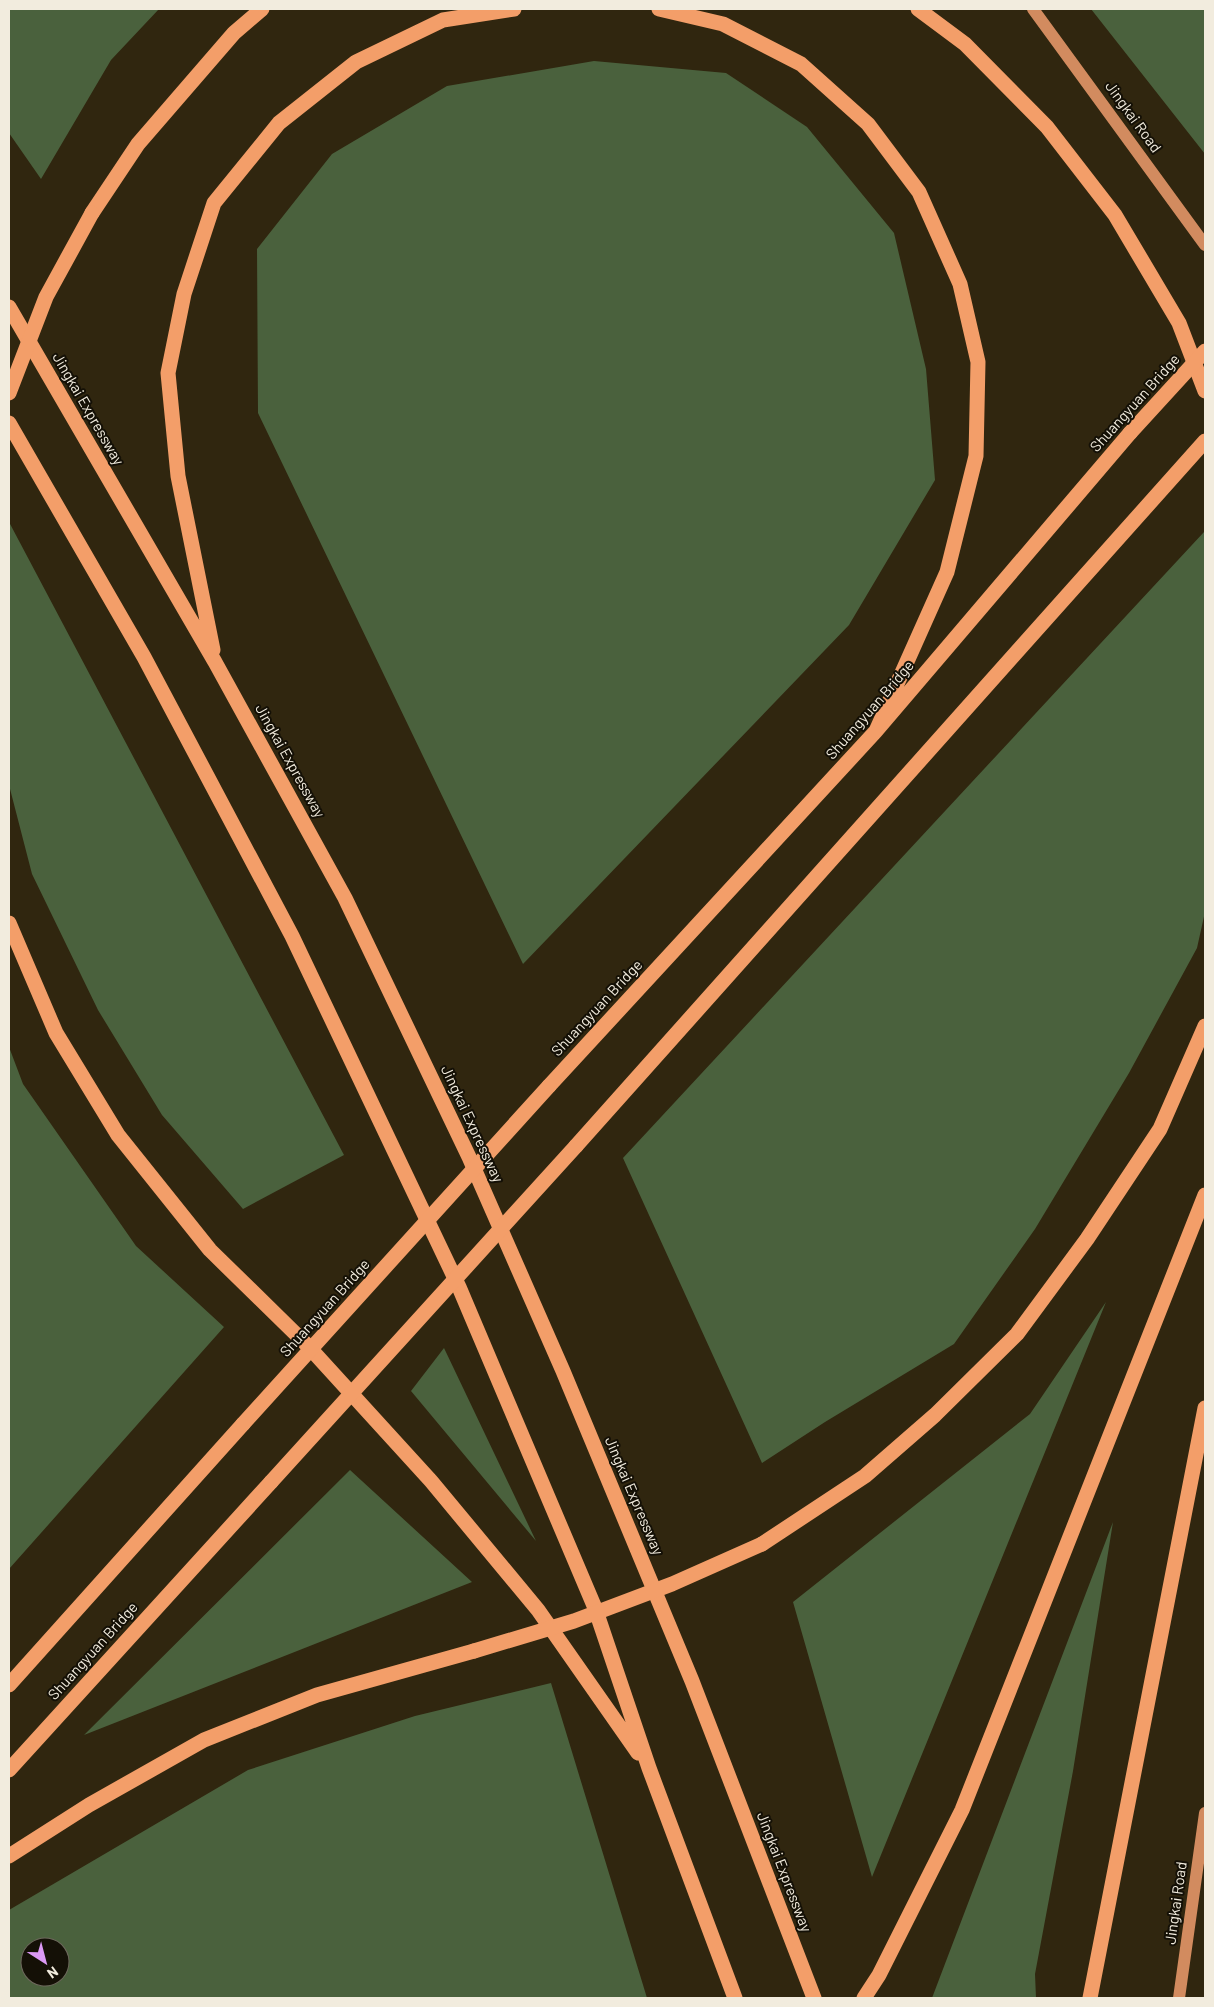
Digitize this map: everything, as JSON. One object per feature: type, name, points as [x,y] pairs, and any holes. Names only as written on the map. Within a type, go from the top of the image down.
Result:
[{"type":"highway","points":[[9,394],[46,297],[92,213],[138,144],[234,33],[262,9]]},
{"type":"highway","points":[[215,662],[178,476],[168,374],[184,294],[214,203],[279,123],[356,62],[442,20],[514,9]]},
{"type":"highway","points":[[659,9],[723,24],[801,64],[868,124],[919,192],[960,284],[978,362],[976,456],[947,572],[876,731]]},
{"type":"highway","points":[[918,9],[965,44],[1047,127],[1110,208],[1179,323],[1205,391]]},
{"type":"highway","name":"Jingkai Expressway","points":[[9,307],[215,662],[345,898],[469,1157],[567,1380],[692,1682],[814,1998]]},
{"type":"highway","name":"Shuangyuan Bridge","points":[[9,1685],[549,1086],[876,731],[1130,433],[1205,351]]},
{"type":"highway","points":[[9,423],[144,657],[292,936],[459,1287],[594,1608],[648,1768],[735,1998]]},
{"type":"highway","name":"Shuangyuan Bridge","points":[[9,1770],[576,1146],[1205,441]]},
{"type":"highway","points":[[9,923],[56,1034],[118,1135],[210,1250],[308,1346],[431,1481],[538,1610],[648,1768]]},
{"type":"highway","points":[[9,1856],[89,1805],[204,1740],[317,1695],[574,1622],[672,1584],[762,1544],[865,1476],[935,1415],[1017,1334],[1087,1238],[1160,1129],[1205,1026]]},
{"type":"highway","points":[[864,1998],[879,1976],[962,1810],[1205,1195]]},
{"type":"highway","points":[[1090,1998],[1205,1408]]},
{"type":"main road","name":"Jingkai Road","points":[[1033,9],[1205,245]]},
{"type":"main road","name":"Jingkai Road","points":[[1179,1998],[1205,1813]]},
{"type":"green space","points":[[9,9],[159,9],[111,60],[41,179],[9,133]]},
{"type":"green space","points":[[1091,9],[1205,9],[1205,154]]},
{"type":"green space","points":[[594,61],[726,73],[807,127],[894,233],[926,369],[935,480],[849,625],[523,964],[258,413],[257,249],[332,154],[447,86]]},
{"type":"green space","points":[[9,522],[344,1155],[243,1209],[162,1115],[98,1010],[32,874],[9,785]]},
{"type":"green space","points":[[1204,532],[1205,912],[1197,948],[1129,1073],[1035,1229],[954,1344],[825,1422],[762,1463],[623,1158]]},
{"type":"green space","points":[[9,1047],[23,1084],[136,1246],[224,1327],[9,1569]]},
{"type":"green space","points":[[1106,1302],[872,1877],[793,1602],[1030,1414]]},
{"type":"green space","points":[[444,1348],[536,1541],[411,1391]]},
{"type":"green space","points":[[350,1470],[472,1582],[84,1735]]},
{"type":"green space","points":[[1113,1522],[1073,1771],[1035,1974],[1036,1998],[932,1998]]},
{"type":"green space","points":[[551,1683],[647,1998],[9,1998],[9,1910],[248,1770],[415,1716]]}]
